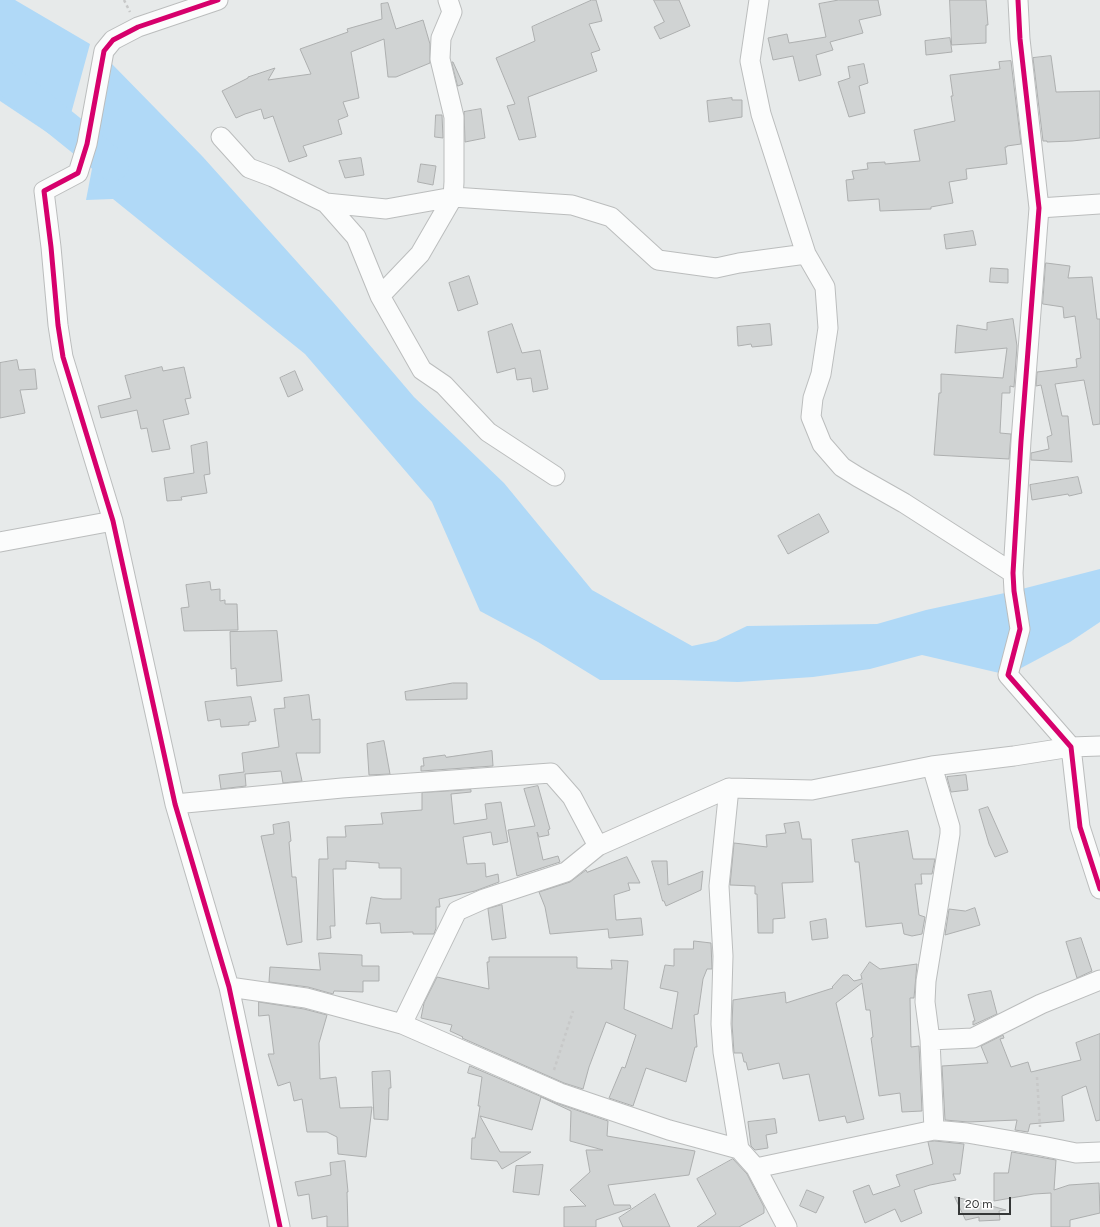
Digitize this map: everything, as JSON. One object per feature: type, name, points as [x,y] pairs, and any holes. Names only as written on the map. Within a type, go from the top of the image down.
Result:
[{"type":"street","points":[[218,0],[138,27],[113,40],[104,51],[87,144],[78,173],[44,191],[58,325],[63,357],[104,485],[113,521],[175,804],[229,987],[280,1227]]},
{"type":"street","points":[[380,296],[420,254],[453,197],[454,117],[440,59],[441,38],[452,12],[448,0]]},
{"type":"street","points":[[759,0],[750,61],[761,114],[806,254],[825,287],[828,328],[822,374],[813,398],[811,417],[822,444],[842,467],[904,503],[1013,573]]},
{"type":"street","points":[[1018,0],[1020,39],[1039,208],[1021,441],[1013,573],[1014,591],[1020,629],[1008,675],[1071,747],[1080,827],[1100,889]]},
{"type":"street","points":[[221,137],[249,168],[273,177],[326,203],[386,209],[453,197],[572,205],[611,217],[658,260],[716,268],[740,263],[806,254]]},
{"type":"street","points":[[326,203],[356,237],[380,296],[422,370],[444,385],[488,432],[555,476]]},
{"type":"street","points":[[1039,208],[1100,204]]},
{"type":"street","points":[[0,542],[113,521]]},
{"type":"street","points":[[402,1024],[457,911],[484,899],[566,872],[598,846],[729,788],[812,790],[932,766],[1071,747],[1100,746]]},
{"type":"street","points":[[932,766],[950,827],[926,981],[925,1002],[930,1040],[934,1130]]},
{"type":"street","points":[[175,804],[342,788],[551,773],[572,797],[598,846]]},
{"type":"street","points":[[729,788],[719,886],[723,956],[721,1024],[723,1052],[739,1149],[756,1168],[787,1227]]},
{"type":"street","points":[[930,1040],[973,1038],[1041,1004],[1100,980]]},
{"type":"street","points":[[229,987],[306,998],[402,1024],[549,1088],[669,1130],[739,1149]]},
{"type":"street","points":[[756,1168],[934,1130],[967,1133],[1076,1153],[1100,1152]]},
{"type":"path","points":[[549,1088],[573,1011]]},
{"type":"path","points":[[1037,1077],[1042,1146]]},
{"type":"water","points":[[0,0],[15,0],[90,44],[63,143],[0,101]]},
{"type":"water","points":[[112,64],[203,157],[333,302],[414,397],[504,483],[592,590],[692,646],[716,641],[747,626],[877,624],[926,610],[1014,591],[1100,569],[1100,622],[1070,642],[1008,675],[922,655],[870,669],[813,677],[738,682],[600,680],[538,642],[480,611],[432,502],[305,354],[113,199],[86,200]]},
{"type":"building","points":[[592,0],[596,0],[602,21],[589,24],[600,50],[591,53],[597,71],[528,97],[536,137],[519,140],[507,106],[515,104],[496,58],[535,41],[532,27]]},
{"type":"building","points":[[654,0],[679,0],[690,26],[660,39],[654,27],[664,22]]},
{"type":"building","points":[[839,0],[878,0],[881,15],[859,20],[863,33],[830,42],[833,50],[816,55],[821,75],[799,81],[793,56],[773,60],[768,38],[787,34],[789,43],[826,37],[819,4]]},
{"type":"building","points":[[950,0],[986,0],[988,25],[986,25],[986,43],[952,45]]},
{"type":"building","points":[[388,3],[396,29],[423,20],[430,44],[430,63],[396,77],[388,77],[384,39],[351,52],[359,98],[343,102],[348,116],[338,120],[342,134],[303,146],[307,156],[289,162],[273,116],[264,119],[261,109],[236,118],[222,91],[248,77],[275,68],[268,80],[311,74],[300,49],[348,32],[347,29],[382,19],[381,4]]},
{"type":"building","points":[[950,38],[952,52],[926,55],[925,41]]},
{"type":"building","points":[[1051,56],[1056,92],[1100,91],[1100,138],[1072,141],[1043,141],[1033,58]]},
{"type":"building","points":[[1011,61],[1021,144],[1005,147],[1007,164],[966,169],[967,179],[949,182],[953,203],[931,207],[931,209],[880,211],[879,199],[848,201],[846,180],[854,179],[852,171],[868,169],[867,163],[885,162],[885,164],[920,161],[914,130],[955,121],[951,96],[953,96],[950,75],[1000,69],[999,62]]},
{"type":"building","points":[[452,62],[463,84],[458,86]]},
{"type":"building","points":[[864,64],[868,83],[859,86],[865,113],[849,117],[838,82],[850,78],[848,67]]},
{"type":"building","points":[[732,98],[732,100],[742,100],[742,117],[709,122],[707,101]]},
{"type":"building","points":[[481,109],[485,138],[465,142],[464,112]]},
{"type":"building","points":[[436,115],[442,115],[443,138],[435,137]]},
{"type":"building","points":[[361,158],[364,175],[345,178],[339,161]]},
{"type":"building","points":[[421,164],[436,166],[433,185],[418,182]]},
{"type":"building","points":[[973,231],[976,245],[946,249],[944,235]]},
{"type":"building","points":[[1046,263],[1070,266],[1068,278],[1092,277],[1097,319],[1100,319],[1100,424],[1093,425],[1084,380],[1055,384],[1062,416],[1068,416],[1072,462],[1031,460],[1031,453],[1049,449],[1047,437],[1052,435],[1041,385],[1036,386],[1037,372],[1077,367],[1076,359],[1081,358],[1075,316],[1064,318],[1063,307],[1043,304]]},
{"type":"building","points":[[991,268],[1008,269],[1008,283],[990,282]]},
{"type":"building","points":[[469,276],[478,304],[458,311],[449,283]]},
{"type":"building","points":[[1013,319],[1017,346],[1014,387],[1010,386],[1010,393],[1002,393],[1000,433],[1011,434],[1009,459],[934,455],[939,393],[941,393],[941,374],[1003,378],[1007,348],[955,353],[957,325],[987,330],[987,323]]},
{"type":"building","points":[[512,324],[522,353],[540,350],[548,389],[533,392],[531,378],[517,380],[515,368],[497,373],[488,332]]},
{"type":"building","points":[[770,324],[772,345],[752,347],[751,344],[738,346],[737,327]]},
{"type":"building","points":[[17,360],[19,370],[35,369],[37,389],[20,390],[25,413],[0,418],[0,363]]},
{"type":"building","points":[[162,367],[163,371],[184,367],[191,398],[185,399],[189,414],[163,420],[170,449],[152,452],[147,428],[141,429],[137,410],[101,418],[98,406],[131,398],[125,376]]},
{"type":"building","points":[[295,371],[303,390],[288,397],[280,378]]},
{"type":"building","points":[[207,442],[210,474],[204,475],[207,493],[181,497],[182,500],[167,501],[164,478],[194,473],[191,446]]},
{"type":"building","points":[[1078,477],[1082,493],[1032,500],[1030,485]]},
{"type":"building","points":[[819,514],[829,532],[788,554],[778,536]]},
{"type":"building","points":[[210,582],[211,590],[220,589],[220,601],[225,600],[225,604],[237,604],[238,630],[184,631],[181,608],[189,607],[186,585]]},
{"type":"building","points":[[277,631],[282,681],[237,686],[236,668],[231,669],[230,632]]},
{"type":"building","points":[[453,683],[467,683],[467,699],[406,700],[405,692]]},
{"type":"building","points":[[309,695],[312,720],[320,719],[320,753],[296,753],[302,781],[283,783],[281,771],[245,774],[246,786],[221,789],[219,775],[244,772],[242,753],[279,747],[274,709],[285,708],[284,698]]},
{"type":"building","points":[[251,697],[256,721],[249,722],[249,725],[221,727],[220,719],[208,721],[205,702]]},
{"type":"building","points":[[384,741],[390,774],[369,775],[367,744]]},
{"type":"building","points":[[492,751],[493,766],[421,771],[421,766],[424,766],[423,758],[445,755],[446,757]]},
{"type":"building","points":[[966,775],[968,790],[951,792],[947,777]]},
{"type":"building","points":[[538,786],[550,829],[548,830],[549,835],[539,837],[537,832],[543,860],[558,856],[560,862],[517,876],[508,830],[535,826],[524,789]]},
{"type":"building","points":[[471,790],[471,792],[451,794],[454,824],[487,819],[485,804],[501,802],[508,842],[493,845],[491,832],[463,837],[467,864],[485,863],[486,877],[498,874],[499,882],[475,891],[439,899],[440,907],[436,907],[436,928],[434,934],[413,934],[413,932],[381,933],[380,923],[366,924],[371,897],[401,899],[401,868],[379,868],[379,863],[346,861],[346,869],[333,869],[335,926],[330,926],[331,938],[317,940],[319,859],[328,859],[327,837],[346,837],[345,826],[383,824],[381,813],[422,810],[422,793]]},
{"type":"building","points":[[988,807],[1008,852],[995,857],[989,844],[979,810]]},
{"type":"building","points":[[289,822],[292,877],[296,877],[302,942],[287,945],[261,836],[274,834],[273,825]]},
{"type":"building","points":[[799,822],[802,839],[811,839],[813,882],[782,883],[785,918],[773,919],[773,933],[758,933],[757,894],[755,894],[755,886],[730,885],[734,843],[767,847],[766,835],[786,833],[784,824]]},
{"type":"building","points":[[908,831],[913,859],[935,859],[932,874],[921,874],[922,884],[915,884],[919,915],[925,917],[922,934],[912,936],[904,934],[902,923],[866,927],[859,862],[855,862],[852,840]]},
{"type":"building","points":[[627,857],[640,883],[628,883],[630,890],[614,895],[616,920],[641,918],[643,935],[609,938],[608,929],[550,934],[545,907],[539,892],[570,882],[586,870],[587,872]]},
{"type":"building","points":[[652,861],[667,861],[668,885],[703,871],[701,890],[666,906],[663,901]]},
{"type":"building","points":[[502,905],[506,938],[492,940],[488,909]]},
{"type":"building","points":[[975,908],[980,925],[945,935],[949,909],[965,911]]},
{"type":"building","points":[[826,919],[828,938],[812,940],[810,922]]},
{"type":"building","points":[[1081,938],[1092,971],[1077,978],[1066,942]]},
{"type":"building","points":[[694,941],[711,943],[712,969],[707,969],[703,979],[698,1014],[694,1015],[697,1047],[695,1047],[686,1082],[646,1068],[633,1106],[609,1098],[622,1067],[625,1068],[636,1035],[606,1022],[589,1067],[583,1089],[564,1083],[462,1038],[463,1037],[450,1031],[452,1025],[421,1018],[424,1003],[437,977],[489,989],[487,962],[489,962],[489,957],[577,957],[577,968],[612,969],[611,960],[628,961],[624,1009],[672,1029],[678,992],[660,988],[665,965],[674,966],[674,949],[693,949]]},
{"type":"building","points":[[319,953],[362,955],[362,966],[379,966],[379,981],[363,981],[363,992],[334,991],[333,994],[308,987],[269,982],[270,967],[320,970]]},
{"type":"building","points":[[870,962],[880,969],[917,964],[914,998],[910,998],[911,1047],[919,1046],[922,1111],[902,1112],[900,1093],[879,1096],[871,1038],[873,1037],[870,1010],[866,1010],[862,983],[836,1003],[864,1119],[847,1123],[845,1116],[819,1121],[809,1074],[783,1079],[779,1063],[748,1070],[742,1053],[734,1053],[732,1024],[733,1000],[785,992],[786,1003],[833,988],[832,987],[843,975],[848,975],[854,981],[862,979],[861,975]]},
{"type":"building","points":[[991,991],[997,1014],[973,1025],[973,1021],[975,1021],[968,995]]},
{"type":"building","points":[[259,1002],[304,1009],[327,1015],[319,1043],[320,1079],[336,1077],[340,1108],[372,1107],[366,1157],[338,1154],[337,1137],[327,1132],[307,1132],[302,1099],[294,1101],[290,1082],[278,1086],[268,1054],[274,1054],[269,1015],[259,1016]]},
{"type":"building","points":[[1100,1034],[1100,1120],[1096,1121],[1086,1086],[1062,1096],[1064,1121],[1030,1124],[1028,1132],[1015,1130],[1017,1120],[968,1122],[945,1120],[942,1066],[988,1063],[981,1046],[1003,1035],[1004,1038],[1000,1039],[1011,1067],[1028,1062],[1031,1072],[1081,1060],[1076,1043]]},
{"type":"building","points":[[470,1066],[556,1103],[608,1121],[607,1136],[695,1151],[689,1175],[608,1185],[614,1205],[630,1205],[631,1208],[596,1220],[596,1227],[564,1227],[564,1207],[586,1206],[570,1190],[590,1172],[586,1150],[603,1150],[570,1141],[571,1111],[541,1097],[532,1130],[480,1116],[500,1152],[531,1152],[502,1169],[497,1161],[471,1159],[472,1138],[475,1138],[480,1106],[478,1106],[482,1077],[468,1073]]},
{"type":"building","points":[[390,1071],[391,1088],[389,1088],[388,1120],[374,1119],[372,1072]]},
{"type":"building","points":[[775,1119],[777,1133],[766,1135],[768,1148],[755,1150],[751,1146],[748,1122]]},
{"type":"building","points":[[935,1141],[964,1144],[960,1174],[953,1174],[956,1180],[914,1190],[922,1213],[901,1222],[895,1209],[865,1223],[853,1191],[869,1185],[873,1195],[900,1186],[896,1175],[933,1164],[928,1142]]},
{"type":"building","points":[[1012,1152],[1056,1160],[1054,1190],[1069,1185],[1099,1183],[1100,1213],[1070,1220],[1070,1227],[1051,1227],[1051,1193],[1034,1194],[994,1201],[994,1173],[1008,1173]]},
{"type":"building","points":[[733,1159],[747,1174],[764,1207],[764,1213],[739,1227],[697,1227],[716,1214],[697,1179]]},
{"type":"building","points":[[345,1161],[348,1192],[348,1227],[327,1227],[327,1216],[312,1219],[309,1194],[298,1196],[295,1182],[331,1175],[330,1163]]},
{"type":"building","points":[[543,1165],[539,1195],[513,1192],[516,1166]]},
{"type":"building","points":[[807,1190],[824,1197],[816,1213],[800,1206]]},
{"type":"building","points":[[655,1194],[670,1227],[623,1227],[619,1218]]},
{"type":"building","points":[[955,1197],[1006,1210],[999,1211],[1000,1220],[979,1221],[979,1217],[966,1220]]},
{"type":"waterway","points":[[0,74],[113,165]]},
{"type":"cycle path","points":[[218,0],[138,27],[113,40],[104,51],[87,144],[78,173],[44,191],[58,325],[63,357],[113,521],[175,804],[229,987],[280,1227]]},
{"type":"cycle path","points":[[1018,0],[1020,39],[1039,208],[1021,441],[1013,573],[1014,591],[1020,629],[1008,675],[1071,747],[1080,827],[1100,889]]}]
